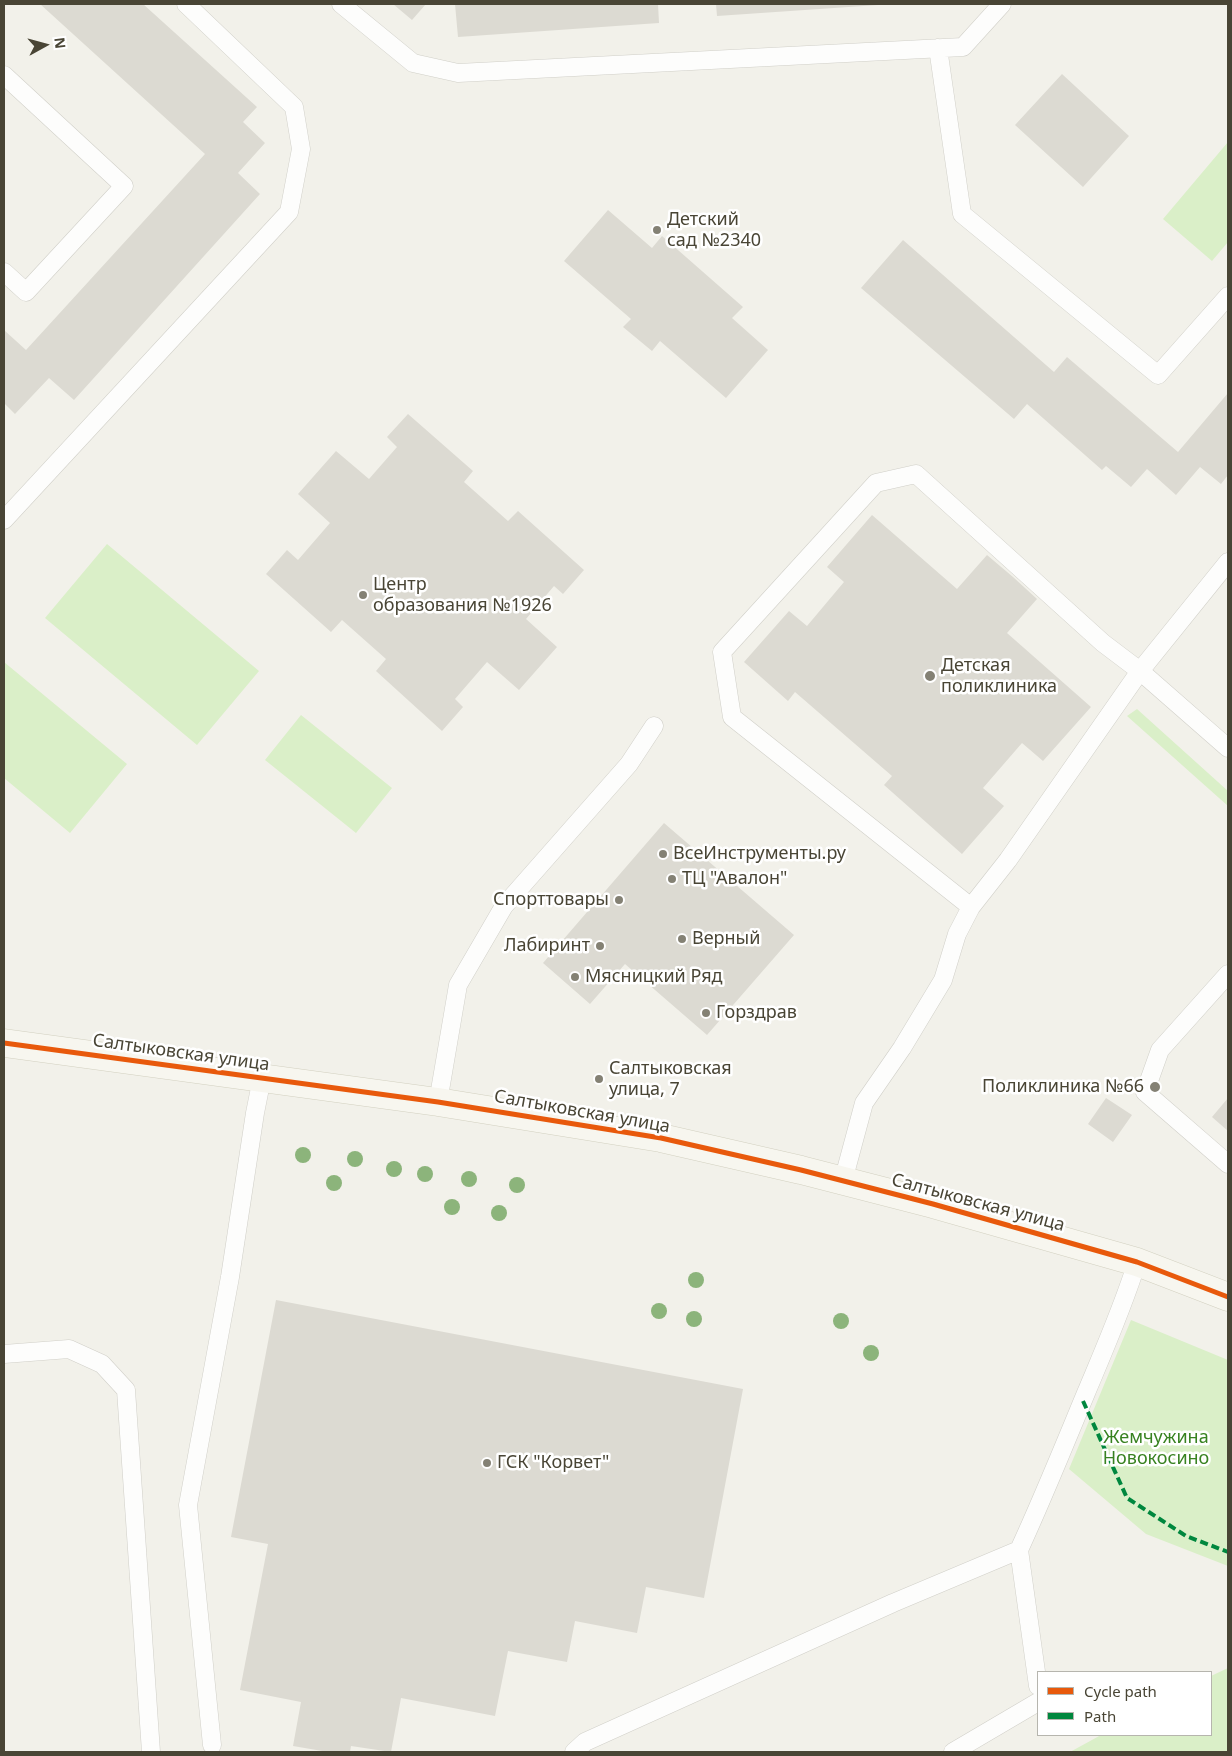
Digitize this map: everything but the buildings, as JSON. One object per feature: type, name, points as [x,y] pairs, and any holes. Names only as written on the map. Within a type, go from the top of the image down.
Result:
[{"type":"street","name":"Салтыковская улица","points":[[4,1043],[438,1102],[661,1138],[779,1164],[933,1204],[1136,1262],[1228,1297]]},
{"type":"lane","points":[[7,511],[290,212],[300,150],[294,107],[186,4]]},
{"type":"lane","points":[[341,4],[413,63],[458,73],[964,46],[1002,4]]},
{"type":"lane","points":[[938,48],[962,214],[1158,375],[1228,296]]},
{"type":"lane","points":[[4,75],[124,186],[26,292],[4,272]]},
{"type":"lane","points":[[971,907],[732,717],[722,652],[876,483],[916,474],[1103,642],[1140,671],[1228,748]]},
{"type":"lane","points":[[843,1181],[864,1103],[902,1048],[942,980],[957,934],[971,907],[1008,860],[1140,671],[1228,562]]},
{"type":"lane","points":[[438,1102],[458,985],[504,906],[629,764],[654,726]]},
{"type":"lane","points":[[1228,974],[1160,1050],[1146,1092],[1228,1164]]},
{"type":"lane","points":[[212,1745],[188,1505],[230,1277],[254,1113],[262,1078]]},
{"type":"lane","points":[[1037,1679],[1019,1550],[1050,1481],[1113,1329],[1126,1296],[1136,1262]]},
{"type":"lane","points":[[4,1354],[69,1349],[102,1364],[126,1390],[151,1752]]},
{"type":"lane","points":[[574,1752],[585,1742],[884,1607],[1019,1550]]},
{"type":"lane","points":[[953,1752],[1037,1703]]},
{"type":"green space","points":[[1228,142],[1228,242],[1212,261],[1163,219]]},
{"type":"green space","points":[[107,544],[259,671],[197,745],[45,618]]},
{"type":"green space","points":[[4,662],[127,764],[70,833],[4,778]]},
{"type":"green space","points":[[1137,709],[1228,791],[1228,806],[1127,716]]},
{"type":"green space","points":[[301,715],[392,788],[356,833],[265,760]]},
{"type":"green space","name":"Жемчужина Новокосино","points":[[1131,1320],[1228,1360],[1228,1566],[1146,1534],[1069,1469]]},
{"type":"green space","points":[[1228,1668],[1228,1752],[1070,1752],[1099,1736],[1212,1736],[1212,1676]]},
{"type":"marked path","points":[[1083,1401],[1127,1498],[1186,1536],[1228,1552]]},
{"type":"cycle path","points":[[4,1043],[438,1102],[661,1138],[801,1170],[933,1204],[1137,1262],[1228,1297]]},
{"type":"place","name":"Детский сад №2340","points":[[657,230]]},
{"type":"place","name":"Центр образования №1926","points":[[363,595]]},
{"type":"place","name":"Детская поликлиника","points":[[930,676]]},
{"type":"place","name":"ВсеИнструменты.ру","points":[[663,854]]},
{"type":"place","name":"ТЦ \"Авалон\"","points":[[672,879]]},
{"type":"place","name":"Спорттовары","points":[[619,900]]},
{"type":"place","name":"Верный","points":[[682,939]]},
{"type":"place","name":"Лабиринт","points":[[600,946]]},
{"type":"place","name":"Мясницкий Ряд","points":[[575,977]]},
{"type":"place","name":"Горздрав","points":[[706,1013]]},
{"type":"place","name":"Салтыковская улица, 7","points":[[599,1079]]},
{"type":"place","name":"Поликлиника №66","points":[[1155,1087]]},
{"type":"place","name":"ГСК \"Корвет\"","points":[[487,1463]]}]
